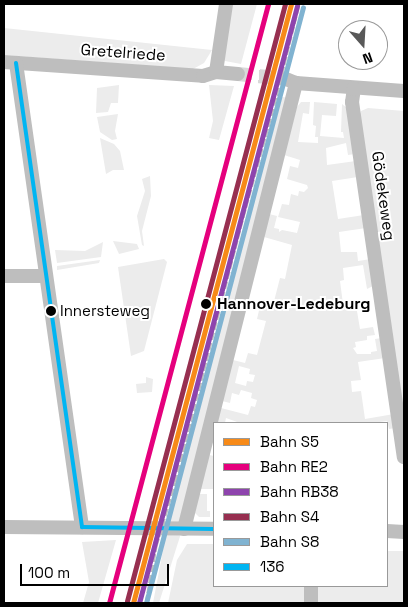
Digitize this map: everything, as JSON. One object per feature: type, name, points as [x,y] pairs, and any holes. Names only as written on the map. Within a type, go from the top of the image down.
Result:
[{"type":"street","points":[[216,72],[226,4]]},
{"type":"street","points":[[10,63],[46,276],[82,528]]},
{"type":"street","name":"Gretelriede","points":[[10,63],[203,76],[216,72],[238,74]]},
{"type":"street","points":[[184,529],[291,81],[404,91]]},
{"type":"street","name":"Gödekeweg","points":[[354,88],[352,102],[404,456]]},
{"type":"street","points":[[4,276],[46,276]]},
{"type":"street","points":[[4,527],[213,529]]},
{"type":"street","points":[[388,531],[404,532]]},
{"type":"street","points":[[310,603],[311,587]]},
{"type":"shaded area","points":[[229,4],[257,4],[241,64],[225,61],[223,58]]},
{"type":"shaded area","points":[[4,28],[212,50],[204,63],[193,69],[4,55]]},
{"type":"shaded area","points":[[119,85],[118,103],[111,103],[108,112],[96,113],[97,88]]},
{"type":"shaded area","points":[[209,85],[234,86],[219,140],[209,138],[213,121]]},
{"type":"shaded area","points":[[282,97],[291,98],[182,530],[159,603],[153,603],[167,529]]},
{"type":"shaded area","points":[[301,102],[310,102],[309,114],[303,113],[298,142],[318,143],[318,137],[315,137],[316,126],[313,125],[314,102],[337,104],[336,116],[322,115],[320,136],[344,138],[343,132],[341,132],[342,104],[347,108],[355,154],[348,155],[346,143],[326,148],[327,165],[356,161],[358,177],[332,181],[338,219],[364,215],[366,228],[339,232],[341,252],[357,252],[358,261],[371,259],[375,285],[367,289],[363,265],[343,268],[344,280],[340,281],[343,304],[346,307],[353,306],[354,311],[357,311],[360,329],[373,327],[375,335],[367,336],[367,340],[355,342],[356,347],[353,348],[357,354],[371,354],[371,352],[377,351],[375,339],[382,338],[385,358],[358,362],[361,380],[351,381],[352,392],[361,391],[365,419],[394,414],[396,428],[389,429],[387,421],[237,422],[226,418],[225,422],[217,422],[221,408],[248,415],[251,406],[255,407],[257,400],[251,398],[252,393],[241,390],[239,395],[232,393],[230,403],[222,401],[233,360],[245,363],[248,353],[257,355],[266,321],[257,319],[260,306],[272,309],[280,278],[285,279],[292,245],[264,237],[269,214],[277,216],[274,228],[279,229],[279,232],[282,230],[297,233],[300,222],[278,217],[282,204],[289,205],[291,194],[298,196],[299,191],[304,192],[308,188],[307,185],[287,179],[290,166],[298,168],[300,160],[284,155],[297,107]],"holes":[[[239,366],[250,369],[249,374],[255,375],[253,382],[247,381],[246,386],[235,383]]]},
{"type":"shaded area","points":[[368,108],[404,111],[404,418],[359,116],[361,111]]},
{"type":"shaded area","points":[[118,114],[115,131],[117,139],[112,140],[100,132],[97,117]]},
{"type":"shaded area","points":[[100,138],[114,144],[120,151],[124,170],[113,170],[106,174]]},
{"type":"shaded area","points":[[150,176],[151,196],[142,231],[144,246],[142,245],[137,216],[145,191],[142,179]]},
{"type":"shaded area","points":[[113,241],[137,244],[139,249],[119,254]]},
{"type":"shaded area","points":[[103,242],[101,257],[57,263],[55,250],[85,251]]},
{"type":"shaded area","points":[[164,259],[167,262],[144,351],[131,356],[118,267]]},
{"type":"shaded area","points":[[100,260],[99,263],[57,270],[57,266]]},
{"type":"shaded area","points":[[146,377],[153,379],[152,392],[137,393],[136,384],[146,383]]},
{"type":"shaded area","points":[[209,455],[213,456],[213,489],[200,489]]},
{"type":"shaded area","points":[[199,494],[207,494],[207,511],[210,511],[210,517],[199,517],[195,513]]},
{"type":"shaded area","points":[[116,540],[98,603],[83,603],[89,582],[82,542]]},
{"type":"shaded area","points":[[187,544],[213,544],[213,587],[304,587],[304,603],[168,603],[177,560]]},
{"type":"shaded area","points":[[388,551],[404,551],[404,603],[316,603],[317,587],[388,587]]},
{"type":"tunnel","points":[[238,74],[286,79]]},
{"type":"railway","points":[[146,603],[156,546],[175,482],[299,4]]},
{"type":"rail line","name":"RE2","points":[[109,603],[268,4]]},
{"type":"rail line","name":"S4","points":[[127,601],[285,4]]},
{"type":"rail line","name":"S5","points":[[133,603],[291,4]]},
{"type":"rail line","name":"RB38","points":[[139,603],[297,6]]},
{"type":"rail line","name":"S8","points":[[146,603],[303,7]]},
{"type":"transit line","name":"136","points":[[16,63],[82,527]]},
{"type":"transit line","name":"136","points":[[82,527],[213,529]]},
{"type":"place","name":"Hannover-Ledeburg","points":[[206,304]]},
{"type":"place","name":"Innersteweg","points":[[51,311]]}]
